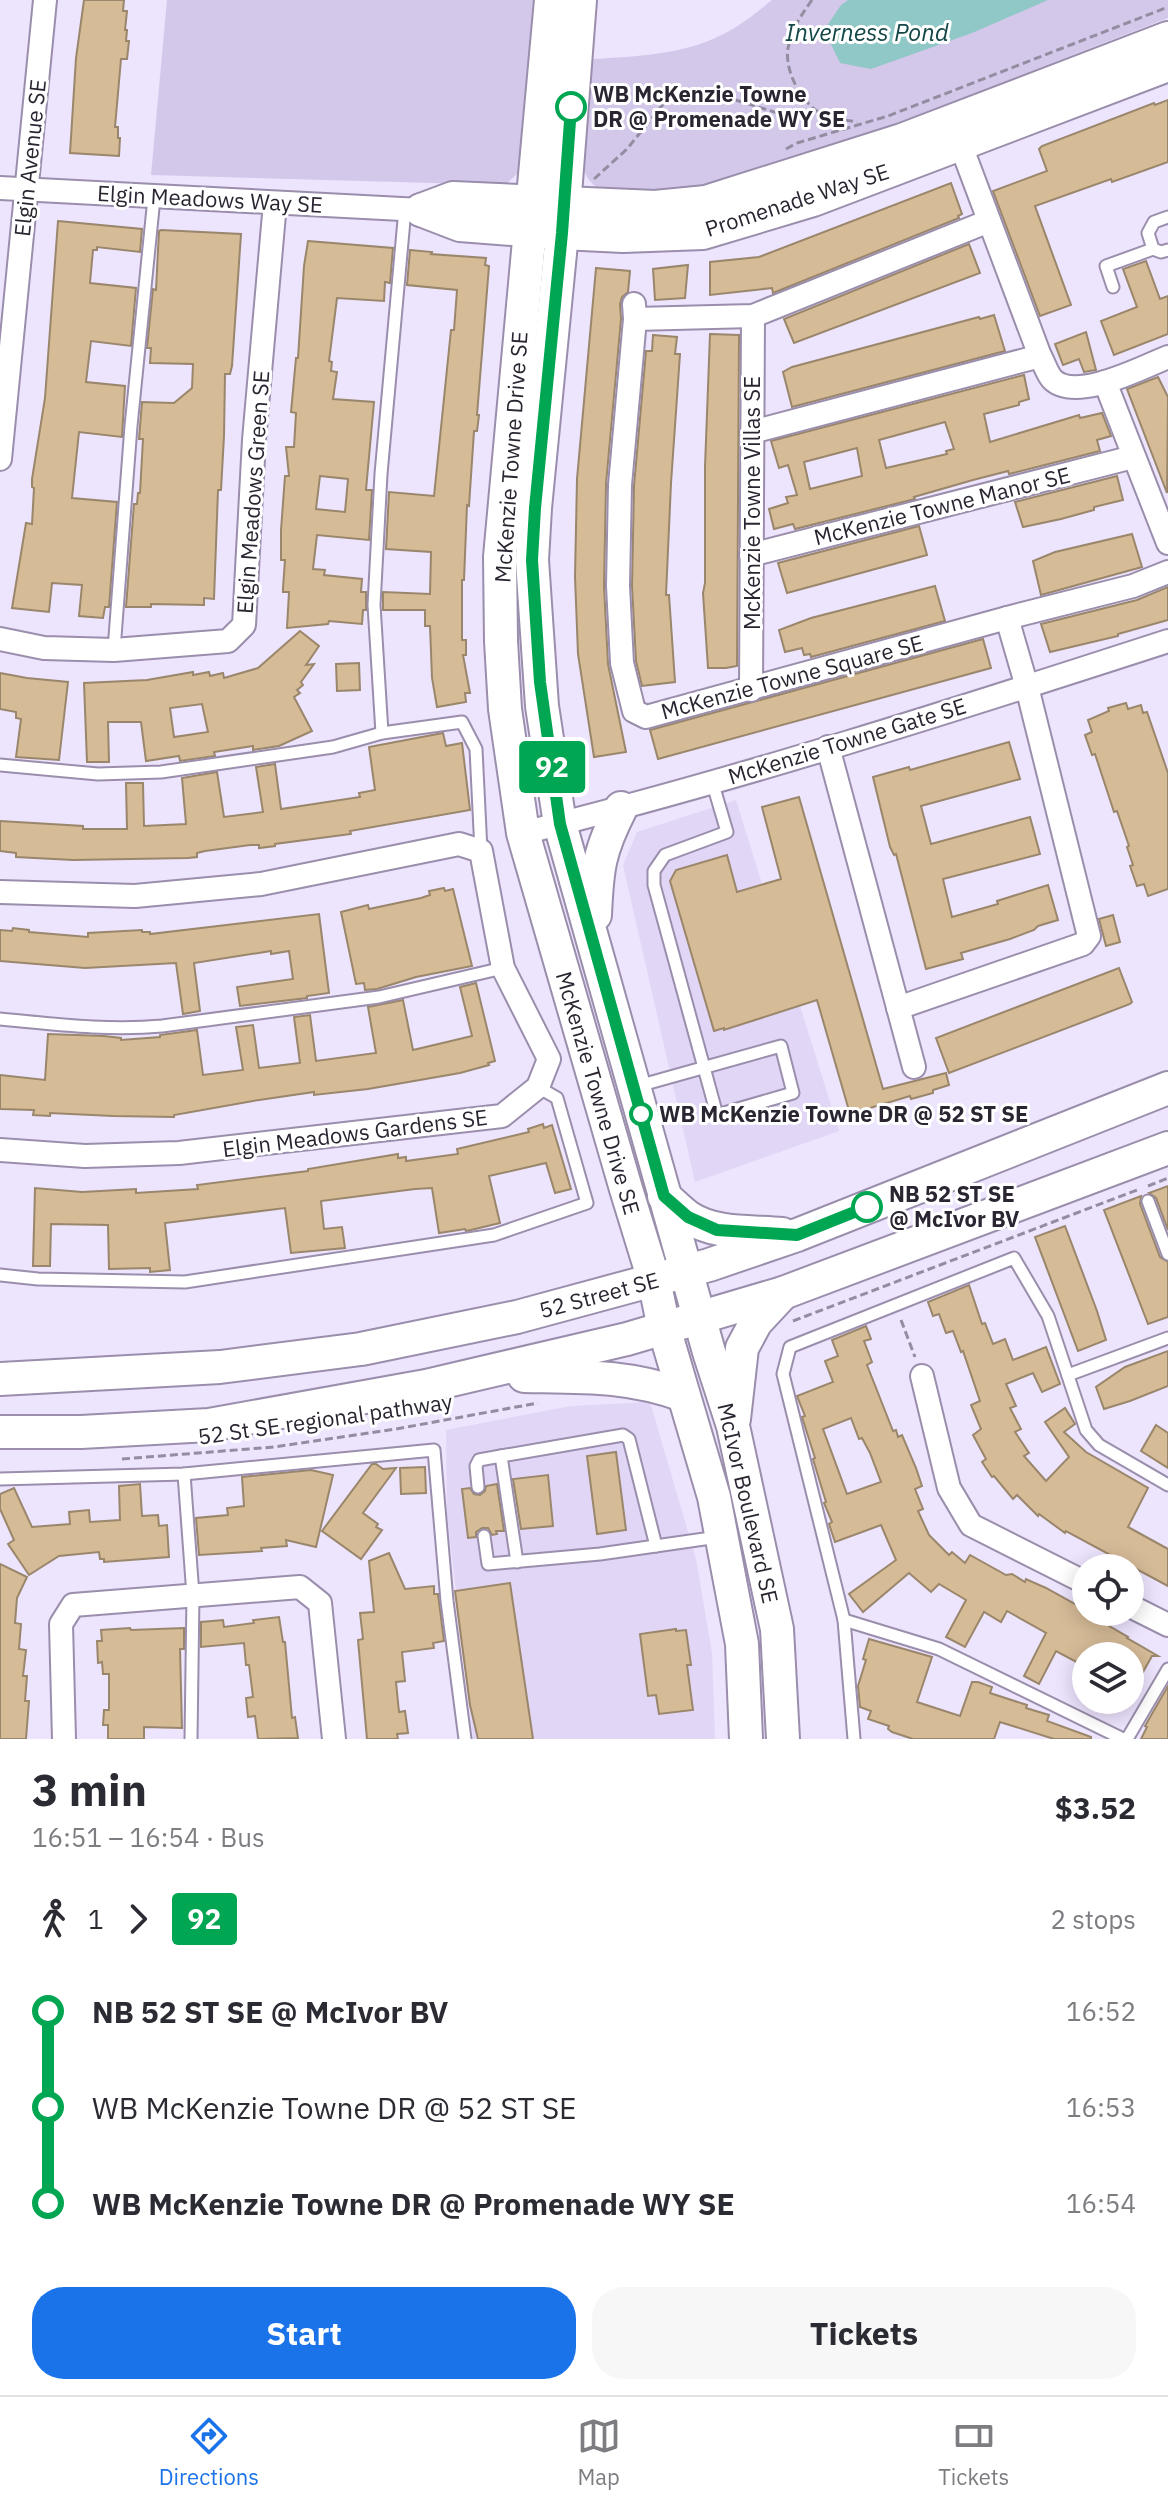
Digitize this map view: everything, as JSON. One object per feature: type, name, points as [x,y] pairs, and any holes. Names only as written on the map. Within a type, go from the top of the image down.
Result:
[{"type":"street","name":"Elgin Avenue SE","points":[[0,459],[45,0]]},
{"type":"street","name":"McKenzie Towne Drive SE","points":[[551,0],[547,217],[532,560],[542,706],[560,824],[687,1271]]},
{"type":"street","name":"McKenzie Towne Drive SE","points":[[580,0],[500,557],[505,709],[523,833],[654,1280]]},
{"type":"street","name":"Promenade Way SE","points":[[547,217],[706,202],[902,140],[1168,38]]},
{"type":"street","name":"Promenade Way SE","points":[[413,210],[453,198],[623,236],[703,233],[813,200],[1168,65]]},
{"type":"street","points":[[960,143],[1040,356],[1053,381],[1071,387],[1105,382],[1168,357]]},
{"type":"street","name":"Elgin Meadows Way SE","points":[[0,188],[413,210]]},
{"type":"street","name":"Elgin Meadows Green SE","points":[[0,639],[44,648],[114,650],[228,641],[244,625],[254,440],[275,203]]},
{"type":"street","name":"McKenzie Towne Square SE","points":[[989,221],[753,316],[634,312],[620,485],[618,586],[622,663],[634,711],[646,717],[751,690],[1133,586],[1168,572]]},
{"type":"street","name":"McKenzie Towne Villas SE","points":[[751,690],[753,316]]},
{"type":"street","points":[[752,432],[1040,356]]},
{"type":"street","points":[[1105,382],[1168,543]]},
{"type":"street","name":"McKenzie Towne Manor SE","points":[[751,555],[1133,457]]},
{"type":"street","points":[[898,1008],[1083,944],[1089,936],[1007,618]]},
{"type":"street","name":"McKenzie Towne Gate SE","points":[[523,833],[621,808],[828,747],[1168,641]]},
{"type":"street","points":[[828,747],[914,1067]]},
{"type":"street","points":[[593,942],[597,869],[605,841],[621,808]]},
{"type":"street","points":[[0,892],[135,896],[261,884],[459,844],[481,851],[503,968],[549,1059],[538,1087]]},
{"type":"street","name":"Elgin Meadows Gardens SE","points":[[0,1150],[85,1156],[179,1153],[502,1116],[538,1087]]},
{"type":"street","name":"52 Street SE","points":[[0,1379],[220,1367],[361,1349],[517,1317],[687,1271],[797,1235],[1168,1088]]},
{"type":"street","points":[[0,1432],[81,1432],[209,1425],[352,1401],[627,1339],[783,1293],[1168,1148]]},
{"type":"street","points":[[664,1196],[688,1217],[717,1230],[797,1235]]},
{"type":"street","name":"McIvor Boulevard SE","points":[[687,1271],[733,1426],[777,1629],[783,1739]]},
{"type":"street","name":"McIvor Boulevard SE","points":[[654,1280],[664,1328],[723,1537],[742,1644],[746,1739]]},
{"type":"street","points":[[733,1426],[742,1348],[756,1322],[783,1293]]},
{"type":"street","points":[[478,1374],[609,1377],[654,1385],[683,1395]]},
{"type":"street","points":[[922,1376],[949,1488],[971,1525],[1072,1576]]},
{"type":"street","points":[[64,1739],[61,1624],[73,1605],[300,1587],[320,1603],[334,1739]]},
{"type":"street","points":[[1144,1613],[1168,1625]]},
{"type":"lane","points":[[114,650],[131,426],[154,198]]},
{"type":"lane","points":[[382,733],[375,591],[381,474],[413,210]]},
{"type":"lane","points":[[1153,249],[1148,233],[1154,222],[1168,217]]},
{"type":"lane","points":[[1113,287],[1106,266],[1153,249],[1161,252],[1168,250]]},
{"type":"lane","points":[[0,765],[98,774],[161,772],[333,747],[382,733],[462,722],[476,749],[481,851]]},
{"type":"lane","points":[[633,1087],[703,1069],[781,1046],[793,1093],[717,1115],[703,1069],[654,885],[654,871],[665,855],[727,832],[712,781]]},
{"type":"lane","points":[[0,1019],[150,1027],[379,997],[503,968]]},
{"type":"lane","points":[[0,1275],[38,1279],[185,1282],[494,1235],[587,1203],[557,1098],[538,1087]]},
{"type":"lane","points":[[1148,1201],[1168,1254]]},
{"type":"lane","points":[[854,1739],[844,1620],[783,1374],[790,1347],[1014,1258],[1048,1316],[1086,1430],[1099,1445],[1168,1485]]},
{"type":"lane","points":[[1068,1375],[1168,1338]]},
{"type":"lane","points":[[478,1487],[476,1466],[479,1460],[623,1435],[629,1439],[656,1546]]},
{"type":"lane","points":[[0,1479],[184,1474],[434,1450],[447,1601],[465,1739]]},
{"type":"lane","points":[[501,1456],[517,1562]]},
{"type":"lane","points":[[184,1474],[193,1595],[191,1739]]},
{"type":"lane","points":[[484,1536],[488,1564],[723,1537]]},
{"type":"lane","points":[[844,1620],[939,1649],[1125,1739],[1168,1669]]},
{"type":"path","points":[[812,0],[797,21],[787,48],[791,78],[799,94],[821,114]]},
{"type":"path","points":[[784,150],[797,143],[888,116],[1168,7]]},
{"type":"path","points":[[604,182],[591,182],[627,149],[669,97],[693,91],[710,92],[784,115],[821,114],[860,123]]},
{"type":"path","points":[[782,1325],[1168,1178]]},
{"type":"path","points":[[891,1282],[896,1305],[922,1376]]},
{"type":"path","name":"52 St SE regional pathway","points":[[109,1460],[274,1447],[550,1401]]},
{"type":"shaded area","points":[[167,0],[538,0],[520,171],[505,185],[151,175]]},
{"type":"shaded area","points":[[772,0],[1168,0],[1168,18],[776,170],[691,192],[604,192],[593,184],[583,164],[593,59],[670,52],[689,47],[725,33]]},
{"type":"shaded area","points":[[736,800],[839,1131],[695,1182],[623,865],[637,832]]},
{"type":"shaded area","points":[[650,1402],[696,1559],[712,1653],[715,1739],[473,1739],[447,1514],[446,1430],[571,1406]]},
{"type":"water","name":"Inverness Pond","points":[[848,0],[1048,0],[972,33],[871,69],[840,63],[824,30]]},
{"type":"building","points":[[84,0],[124,0],[123,11],[127,11],[125,30],[126,41],[129,41],[127,59],[121,59],[115,127],[118,127],[120,138],[119,156],[70,153],[76,58]]},
{"type":"building","points":[[1168,100],[1168,162],[1035,206],[1071,305],[1040,316],[993,191],[1047,171],[1039,149],[1042,146]]},
{"type":"building","points":[[951,183],[962,214],[959,218],[773,293],[772,288],[710,295],[710,262],[759,257]]},
{"type":"building","points":[[58,221],[142,229],[140,252],[97,247],[93,250],[90,283],[136,288],[131,346],[91,341],[86,382],[125,386],[122,437],[79,432],[72,498],[117,502],[109,607],[105,607],[103,618],[79,616],[82,585],[52,583],[49,612],[12,608],[26,523],[32,524],[32,479],[45,398]]},
{"type":"building","points":[[161,230],[241,234],[232,366],[230,374],[225,374],[214,599],[204,598],[204,605],[126,607],[134,504],[137,504],[140,493],[142,402],[174,403],[192,388],[193,364],[150,363],[151,348],[147,348]]},
{"type":"building","points":[[308,241],[393,248],[390,283],[385,282],[384,301],[337,298],[329,361],[332,362],[331,371],[337,372],[333,399],[374,402],[366,490],[372,490],[369,540],[317,535],[313,569],[325,570],[324,575],[362,579],[361,592],[366,592],[366,610],[363,610],[362,624],[329,621],[328,624],[287,628],[289,592],[283,592],[285,560],[281,560],[281,530],[285,476],[289,476],[286,447],[294,447],[296,413],[291,412]],"holes":[[[320,476],[348,479],[345,512],[316,509]]]},
{"type":"building","points":[[969,244],[980,273],[794,343],[784,319]]},
{"type":"building","points":[[410,250],[486,258],[485,265],[489,266],[479,415],[477,431],[474,431],[462,580],[462,640],[466,640],[466,655],[463,655],[470,693],[465,693],[466,702],[437,707],[432,678],[430,626],[425,626],[425,610],[383,610],[383,592],[430,594],[431,552],[386,549],[389,492],[434,496],[457,290],[407,285]]},
{"type":"building","points":[[1146,261],[1160,299],[1168,296],[1168,334],[1114,355],[1101,321],[1137,307],[1123,269]]},
{"type":"building","points":[[688,265],[685,298],[655,300],[653,269]]},
{"type":"building","points":[[596,268],[630,271],[628,292],[620,304],[606,484],[604,586],[608,664],[626,752],[594,757],[578,654],[575,577],[577,479]]},
{"type":"building","points":[[994,315],[1005,351],[792,407],[783,372],[792,367]]},
{"type":"building","points":[[1086,332],[1096,370],[1084,372],[1079,359],[1063,365],[1055,344]]},
{"type":"building","points":[[710,334],[739,335],[737,666],[726,668],[708,668],[703,593]]},
{"type":"building","points":[[653,335],[677,337],[675,354],[680,354],[666,595],[669,595],[675,682],[642,686],[636,661],[632,586],[634,486],[646,351],[652,351]]},
{"type":"building","points":[[1024,375],[1029,399],[1019,402],[1019,405],[984,414],[990,442],[1079,415],[1080,418],[1102,413],[1111,436],[1097,440],[1100,451],[1009,474],[1008,471],[915,499],[795,529],[793,524],[774,529],[769,509],[788,503],[786,497],[797,495],[788,465],[779,468],[771,441]],"holes":[[[945,422],[954,449],[946,451],[947,454],[886,468],[879,440]],[[857,448],[862,476],[810,489],[804,462]]]},
{"type":"building","points":[[1158,377],[1168,397],[1167,493],[1127,389]]},
{"type":"building","points":[[1117,476],[1123,500],[1023,527],[1015,502]]},
{"type":"building","points":[[919,526],[927,555],[787,593],[778,563]]},
{"type":"building","points":[[1132,534],[1142,567],[1041,595],[1033,561],[1055,552]]},
{"type":"building","points":[[935,586],[945,621],[811,657],[810,654],[804,655],[802,648],[785,652],[779,630],[811,618]]},
{"type":"building","points":[[1168,587],[1168,620],[1050,652],[1041,624],[1137,600]]},
{"type":"building","points":[[300,631],[319,646],[306,665],[314,664],[297,690],[300,693],[294,697],[312,731],[279,746],[253,750],[253,746],[180,761],[179,756],[146,761],[141,722],[108,722],[109,762],[87,762],[84,683],[147,680],[193,672],[193,675],[209,672],[210,676],[223,673],[224,678],[258,668]],"holes":[[[202,704],[208,732],[174,737],[170,708]]]},
{"type":"building","points":[[983,639],[991,668],[658,759],[650,730]]},
{"type":"building","points":[[359,663],[360,690],[337,691],[336,664]]},
{"type":"building","points":[[0,673],[68,682],[59,760],[16,757],[21,719],[16,718],[16,712],[0,709]]},
{"type":"building","points":[[1126,703],[1128,709],[1141,705],[1143,713],[1147,712],[1168,773],[1168,889],[1148,896],[1144,884],[1137,886],[1130,866],[1133,865],[1129,846],[1117,811],[1114,812],[1095,754],[1092,755],[1085,735],[1092,732],[1088,720],[1109,711],[1108,708]]},
{"type":"building","points":[[443,733],[446,746],[462,743],[470,810],[275,846],[259,848],[259,845],[250,845],[205,851],[197,853],[197,857],[188,858],[73,860],[16,857],[16,853],[0,851],[0,821],[83,826],[83,829],[127,829],[126,783],[143,783],[144,826],[186,824],[182,778],[217,772],[224,817],[263,812],[256,767],[275,764],[281,809],[360,797],[359,793],[375,790],[369,747]]},
{"type":"building","points":[[1009,742],[1020,779],[921,806],[931,844],[1030,817],[1040,854],[943,879],[952,917],[1048,885],[1058,920],[1010,939],[961,953],[963,959],[926,969],[873,777],[909,767],[910,770]]},
{"type":"building","points":[[799,797],[883,1089],[946,1073],[949,1085],[933,1090],[933,1093],[911,1099],[910,1096],[850,1114],[817,1000],[714,1031],[670,881],[676,870],[727,855],[737,892],[781,879],[762,807]]},
{"type":"building","points":[[444,888],[445,891],[453,889],[472,966],[416,977],[377,989],[365,990],[364,983],[356,984],[341,912],[421,898],[430,895],[429,891]]},
{"type":"building","points":[[319,914],[329,993],[307,998],[240,1006],[237,987],[293,979],[289,951],[194,963],[200,1011],[183,1014],[176,963],[85,968],[0,961],[0,930],[12,931],[13,928],[88,937],[88,933],[142,930],[150,934]]},
{"type":"building","points":[[1113,915],[1120,942],[1106,946],[1099,919]]},
{"type":"building","points":[[1119,968],[1132,1002],[1130,1004],[949,1073],[936,1038]]},
{"type":"building","points":[[476,983],[495,1061],[460,1073],[368,1089],[314,1095],[314,1092],[253,1101],[174,1117],[50,1113],[50,1116],[33,1115],[34,1110],[0,1109],[0,1075],[45,1080],[48,1034],[104,1036],[121,1040],[197,1030],[203,1075],[243,1070],[236,1027],[253,1025],[259,1068],[300,1063],[294,1017],[310,1015],[316,1061],[376,1053],[368,1007],[403,1000],[413,1050],[472,1036],[460,987]]},
{"type":"building","points":[[543,1124],[544,1128],[552,1125],[571,1189],[555,1193],[546,1163],[489,1176],[500,1223],[439,1233],[432,1188],[415,1189],[321,1201],[324,1229],[342,1227],[345,1248],[291,1253],[285,1208],[165,1223],[170,1270],[150,1272],[150,1268],[109,1269],[108,1225],[51,1224],[50,1266],[33,1266],[35,1188],[82,1192],[136,1189],[136,1193],[198,1189],[197,1185],[308,1171],[398,1154],[398,1158],[406,1157],[406,1161],[458,1154],[457,1149],[529,1132],[528,1129]]},
{"type":"building","points":[[1168,1186],[1168,1230],[1156,1198],[1149,1193]]},
{"type":"building","points":[[1141,1196],[1140,1204],[1160,1257],[1168,1262],[1168,1317],[1148,1324],[1104,1210]]},
{"type":"building","points":[[1065,1226],[1106,1340],[1078,1351],[1035,1237]]},
{"type":"building","points":[[969,1285],[982,1324],[985,1323],[993,1344],[1005,1339],[1013,1360],[1046,1347],[1060,1384],[1042,1392],[1033,1373],[1006,1384],[1016,1406],[1010,1408],[1021,1429],[1015,1432],[1029,1453],[1024,1456],[1046,1481],[1069,1457],[1045,1422],[1065,1408],[1075,1424],[1064,1432],[1086,1452],[1148,1488],[1128,1527],[1168,1549],[1168,1586],[1144,1573],[1144,1554],[1109,1554],[1065,1533],[1038,1516],[1017,1495],[1013,1499],[992,1477],[982,1462],[986,1459],[973,1435],[981,1429],[971,1405],[980,1401],[963,1351],[953,1331],[946,1333],[939,1314],[933,1316],[928,1302]]},
{"type":"building","points":[[866,1326],[871,1339],[864,1341],[872,1362],[867,1365],[893,1431],[896,1430],[898,1437],[902,1435],[922,1486],[915,1489],[923,1509],[918,1511],[929,1535],[949,1555],[952,1552],[965,1563],[970,1555],[1006,1575],[1012,1574],[1025,1582],[1026,1579],[1072,1602],[1072,1626],[1109,1626],[1134,1642],[1072,1642],[1072,1660],[1056,1651],[1039,1684],[1024,1676],[1046,1633],[1007,1611],[1001,1622],[984,1612],[965,1647],[946,1637],[966,1600],[939,1584],[931,1592],[909,1573],[863,1612],[849,1594],[896,1560],[881,1525],[835,1542],[802,1417],[805,1416],[797,1396],[833,1382],[825,1361],[838,1356],[832,1340]],"holes":[[[851,1418],[859,1439],[862,1438],[881,1482],[847,1494],[823,1429]]]},
{"type":"building","points":[[1168,1351],[1168,1386],[1104,1409],[1096,1387],[1125,1367]]},
{"type":"building","points":[[1156,1425],[1168,1433],[1168,1468],[1141,1451]]},
{"type":"building","points":[[616,1452],[626,1530],[597,1534],[587,1456]]},
{"type":"building","points":[[372,1464],[383,1469],[396,1468],[363,1513],[382,1530],[361,1559],[322,1531]]},
{"type":"building","points":[[425,1467],[426,1493],[401,1494],[400,1468]]},
{"type":"building","points":[[311,1470],[333,1475],[316,1547],[286,1540],[287,1546],[261,1548],[262,1551],[199,1555],[196,1518],[228,1515],[227,1508],[244,1506],[242,1477]]},
{"type":"building","points":[[548,1475],[553,1526],[521,1529],[513,1479]]},
{"type":"building","points":[[140,1484],[142,1516],[158,1515],[159,1526],[167,1525],[169,1557],[104,1562],[99,1552],[59,1556],[29,1575],[8,1544],[14,1540],[0,1509],[0,1494],[14,1488],[32,1527],[70,1524],[69,1512],[89,1510],[90,1522],[120,1520],[119,1486]]},
{"type":"building","points":[[497,1484],[504,1531],[496,1531],[497,1534],[492,1535],[488,1528],[482,1528],[476,1532],[476,1537],[468,1538],[462,1489],[470,1488],[474,1494],[480,1495],[486,1486]]},
{"type":"building","points":[[389,1553],[405,1589],[434,1586],[434,1594],[438,1594],[444,1641],[433,1643],[434,1648],[402,1652],[405,1681],[396,1682],[399,1712],[405,1711],[408,1733],[397,1734],[398,1739],[367,1739],[358,1640],[363,1639],[360,1613],[374,1612],[369,1561]]},
{"type":"building","points":[[0,1564],[27,1577],[17,1598],[15,1623],[21,1624],[19,1649],[26,1650],[23,1676],[27,1676],[25,1701],[29,1701],[26,1739],[0,1739]]},
{"type":"building","points":[[510,1583],[533,1739],[478,1739],[470,1705],[455,1591]]},
{"type":"building","points":[[279,1617],[285,1642],[292,1718],[295,1717],[298,1738],[258,1739],[255,1716],[248,1717],[246,1698],[253,1697],[244,1643],[201,1647],[201,1622],[223,1620],[224,1627]]},
{"type":"building","points":[[184,1628],[184,1649],[180,1649],[182,1728],[144,1727],[144,1739],[108,1739],[108,1725],[103,1725],[104,1710],[109,1710],[109,1674],[103,1674],[102,1662],[98,1663],[97,1641],[102,1641],[101,1630]]},
{"type":"building","points":[[686,1630],[693,1710],[659,1714],[656,1695],[648,1696],[640,1634]]},
{"type":"building","points":[[869,1639],[932,1657],[917,1702],[960,1716],[972,1682],[978,1682],[992,1687],[990,1693],[1049,1715],[1047,1721],[1091,1739],[1054,1739],[1000,1722],[994,1739],[913,1739],[892,1732],[889,1726],[868,1719],[871,1711],[860,1707],[858,1686]]},
{"type":"building","points":[[1144,1648],[1158,1656],[1152,1656],[1144,1670]]},
{"type":"building","points":[[1168,1686],[1168,1739],[1141,1739],[1145,1726]]},
{"type":"bus line","name":"92","points":[[571,107],[532,560],[542,706],[560,824],[664,1196],[688,1217],[717,1230],[797,1235],[867,1207]]},
{"type":"place","name":"WB McKenzie Towne DR @ Promenade WY SE","points":[[571,107]]},
{"type":"place","name":"WB McKenzie Towne DR @ 52 ST SE","points":[[641,1114]]},
{"type":"place","name":"NB 52 ST SE @ McIvor BV","points":[[867,1207]]}]
